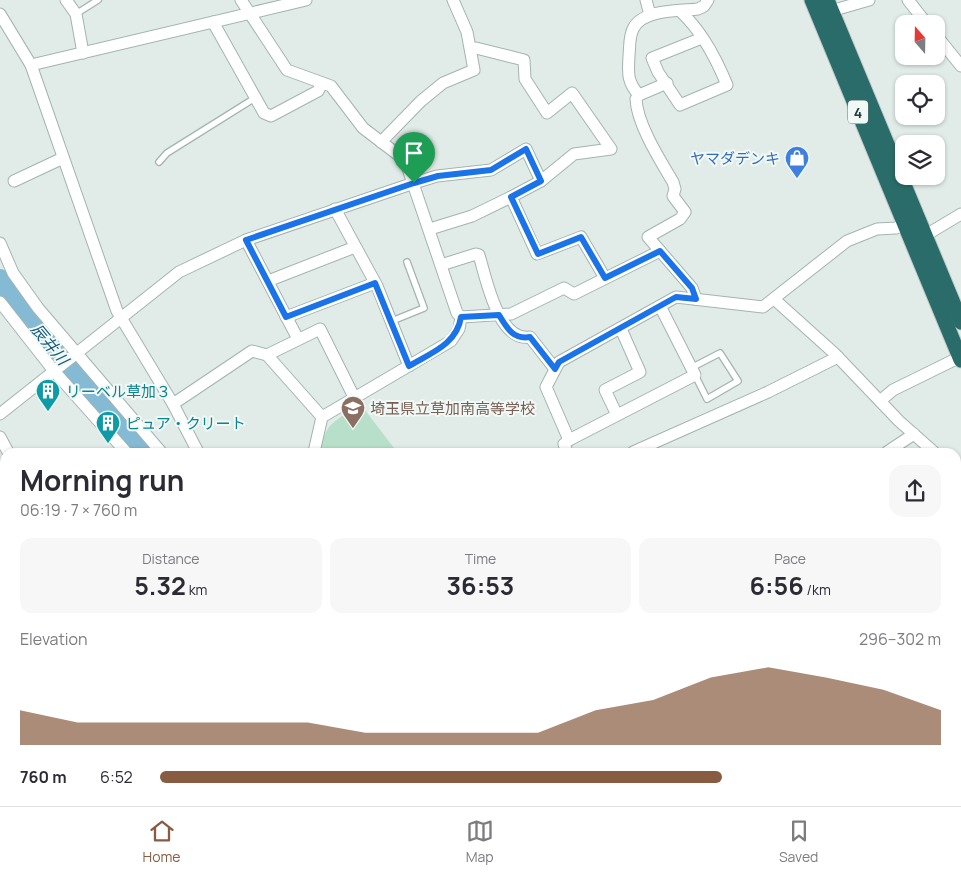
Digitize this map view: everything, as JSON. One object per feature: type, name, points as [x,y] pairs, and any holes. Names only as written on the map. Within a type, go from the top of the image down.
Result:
[{"type":"highway","name":"4","points":[[812,0],[912,220],[926,235],[961,322]]},
{"type":"highway","name":"4","points":[[829,6],[912,220],[960,358]]},
{"type":"street","points":[[66,0],[76,14],[83,53]]},
{"type":"street","points":[[241,0],[287,70],[330,86],[363,128],[405,160],[457,313],[461,317],[511,314],[564,288],[574,294],[660,251]]},
{"type":"street","points":[[30,66],[249,14],[286,2],[306,0]]},
{"type":"street","points":[[381,142],[428,95],[443,84],[474,70],[472,50],[467,32],[453,0]]},
{"type":"street","points":[[646,0],[650,15]]},
{"type":"street","points":[[639,95],[632,88],[627,76],[630,40],[634,27],[650,15],[698,9],[704,6],[708,0]]},
{"type":"street","points":[[829,6],[868,0]]},
{"type":"street","points":[[908,0],[920,15]]},
{"type":"street","points":[[680,11],[702,38],[717,61],[727,85],[680,105],[658,72],[652,58],[702,38]]},
{"type":"street","points":[[0,14],[30,66],[112,299],[173,404],[196,448]]},
{"type":"street","points":[[213,22],[264,113],[270,116],[318,91],[322,83]]},
{"type":"street","points":[[945,46],[961,66]]},
{"type":"street","points":[[430,229],[472,216],[511,197],[541,181],[574,154],[611,149],[572,93],[547,113],[525,80],[524,60],[476,48],[472,50]]},
{"type":"street","points":[[667,83],[639,95],[636,99],[636,106],[650,140],[673,182],[675,189],[673,196],[685,212],[680,219],[648,237],[692,288],[696,299]]},
{"type":"street","points":[[0,414],[121,316],[179,272],[246,240],[438,176],[491,170],[526,149],[541,181]]},
{"type":"street","points":[[14,181],[62,158]]},
{"type":"street","points":[[511,197],[538,254],[581,237],[605,278]]},
{"type":"street","points":[[335,209],[375,283],[409,366]]},
{"type":"street","points":[[926,235],[961,214]]},
{"type":"street","points":[[569,440],[546,387],[559,362],[676,297],[762,307],[847,241],[877,229],[896,228],[912,220]]},
{"type":"street","points":[[246,240],[298,339]]},
{"type":"street","points":[[0,243],[13,273],[74,354],[157,448]]},
{"type":"street","points":[[268,281],[355,247]]},
{"type":"street","points":[[441,265],[479,254],[499,315],[510,332],[522,339],[530,337],[555,369]]},
{"type":"street","points":[[286,317],[375,283]]},
{"type":"street","points":[[774,299],[838,357],[930,448]]},
{"type":"street","points":[[0,302],[123,448]]},
{"type":"street","points":[[566,448],[564,444],[569,440],[693,372],[660,306]]},
{"type":"street","points":[[315,448],[322,417],[451,341],[459,330],[461,317]]},
{"type":"street","points":[[267,355],[320,329],[354,397]]},
{"type":"street","points":[[617,415],[605,390],[640,372],[621,329]]},
{"type":"street","points":[[173,404],[252,351],[267,355],[322,417]]},
{"type":"street","points":[[642,448],[768,392],[838,357]]},
{"type":"street","points":[[880,400],[893,390],[960,358]]},
{"type":"street","points":[[893,448],[914,434]]},
{"type":"lane","points":[[76,14],[98,0]]},
{"type":"lane","points":[[159,162],[167,154],[255,98]]},
{"type":"lane","points":[[392,321],[424,308],[407,262]]},
{"type":"lane","points":[[720,353],[738,381],[707,399],[693,372],[720,353]]},
{"type":"green space","name":"埼玉県立草加南高等学校","points":[[361,405],[394,448],[321,448],[328,428],[339,418]]},
{"type":"waterway","name":"辰井川","points":[[0,279],[14,302],[138,448]]},
{"type":"place","name":"ヤマダデンキ","points":[[797,179]]},
{"type":"place","name":"リーベル草加３","points":[[48,412]]},
{"type":"place","name":"埼玉県立草加南高等学校","points":[[353,429]]},
{"type":"place","name":"ピュア・クリート","points":[[108,444]]},
{"type":"route","points":[[526,149],[541,181],[511,197],[538,254],[581,237],[605,278],[660,251],[692,288],[696,299],[676,297],[559,362],[555,369],[530,337],[522,339],[510,332],[499,315],[461,317],[459,330],[451,341],[409,366],[375,283],[286,317],[246,240],[414,183],[438,176],[491,170],[526,149]]}]
